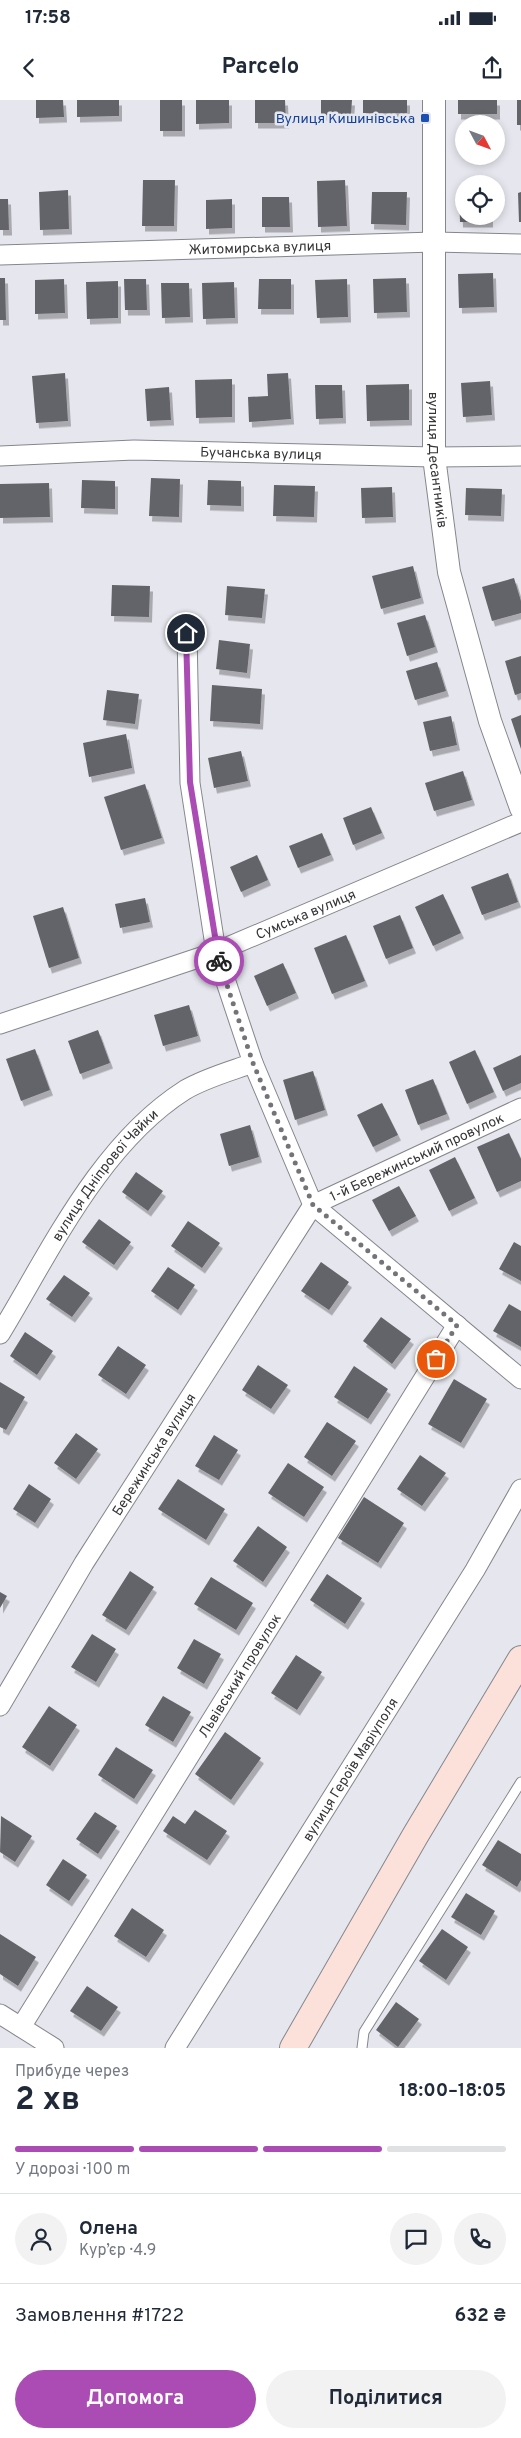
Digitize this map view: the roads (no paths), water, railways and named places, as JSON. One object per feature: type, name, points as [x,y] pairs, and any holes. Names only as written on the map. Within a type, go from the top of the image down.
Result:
[{"type":"main road","points":[[293,2048],[415,1836],[521,1659]]},
{"type":"street","name":"вулиця Десантників","points":[[434,100],[434,458],[449,572],[490,721],[521,808]]},
{"type":"street","name":"Житомирська вулиця","points":[[0,256],[434,242],[521,244]]},
{"type":"street","name":"Бучанська вулиця","points":[[0,456],[134,450],[434,458],[521,456]]},
{"type":"street","points":[[186,633],[190,782],[216,952],[253,1063],[313,1205],[521,1379]]},
{"type":"street","name":"Сумська вулиця","points":[[0,1024],[216,952],[521,822]]},
{"type":"street","name":"вулиця Дніпрової Чайки","points":[[0,1334],[82,1198],[134,1131],[186,1090],[253,1063]]},
{"type":"street","name":"1-й Бережинський провулок","points":[[313,1205],[521,1108]]},
{"type":"street","name":"Бережинська вулиця","points":[[0,1706],[84,1563],[313,1205]]},
{"type":"street","name":"Львівський провулок","points":[[21,2027],[457,1325]]},
{"type":"street","name":"вулиця Героїв Маріуполя","points":[[175,2048],[475,1570],[521,1489]]},
{"type":"street","points":[[0,2014],[54,2048]]},
{"type":"lane","points":[[362,2048],[364,2032],[521,1782]]},
{"type":"place","name":"Вулиця Кишинівська","points":[[425,118]]}]
